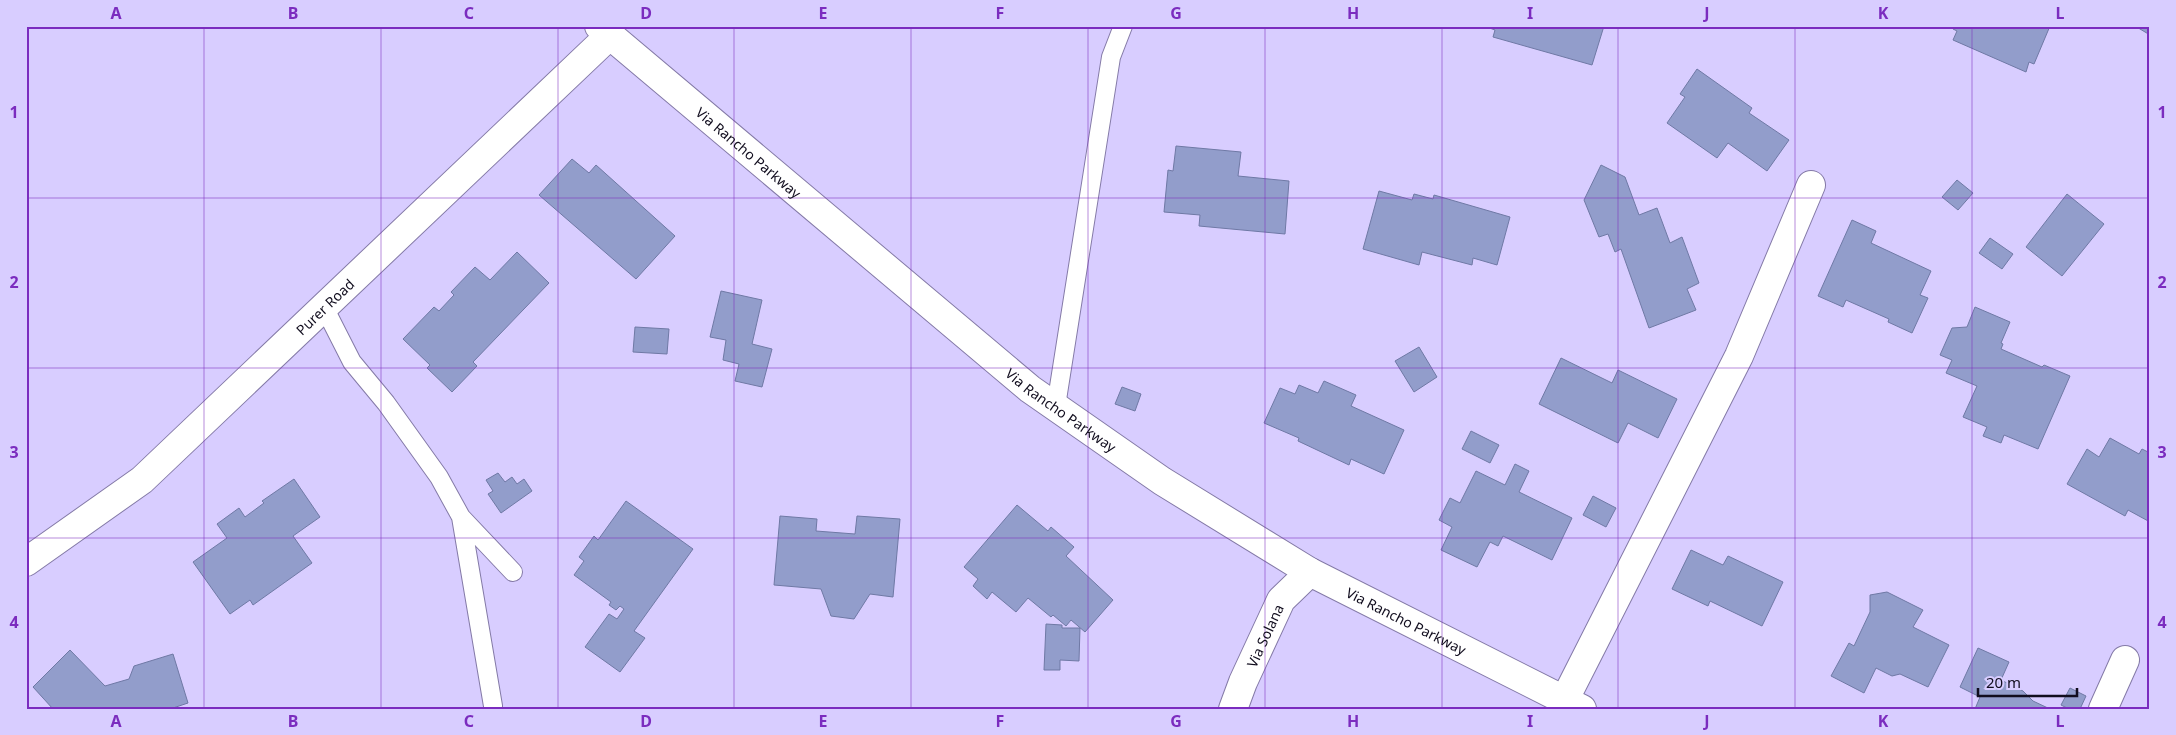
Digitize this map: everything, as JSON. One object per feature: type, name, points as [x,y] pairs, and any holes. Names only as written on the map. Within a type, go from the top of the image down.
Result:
[{"type":"street","name":"Via Rancho Parkway","points":[[604,31],[1030,389],[1162,481],[1310,572],[1573,705]]},
{"type":"street","name":"Purer Road","points":[[26,562],[142,480],[324,307],[604,31]]},
{"type":"street","points":[[1573,705],[1739,356],[1812,185]]},
{"type":"street","name":"Via Solana","points":[[1233,709],[1243,682],[1281,600],[1310,572]]},
{"type":"street","points":[[2103,709],[2125,660]]},
{"type":"lane","points":[[1056,406],[1111,57],[1123,26]]},
{"type":"lane","points":[[324,307],[352,362],[386,403],[439,477],[461,517],[513,572]]},
{"type":"lane","points":[[461,517],[493,706]]},
{"type":"building","points":[[1484,26],[1604,26],[1592,65],[1493,37],[1495,30]]},
{"type":"building","points":[[1954,26],[2050,26],[2034,64],[2029,62],[2026,72],[1953,40],[1957,31],[1953,29]]},
{"type":"building","points":[[2135,26],[2150,26],[2150,35]]},
{"type":"building","points":[[1697,69],[1752,108],[1749,113],[1789,140],[1767,171],[1728,143],[1717,158],[1667,123],[1685,97],[1680,94]]},
{"type":"building","points":[[1176,146],[1241,152],[1238,176],[1289,181],[1285,234],[1199,226],[1200,215],[1164,212],[1168,170],[1173,171]]},
{"type":"building","points":[[572,159],[589,173],[596,165],[675,236],[636,279],[539,195]]},
{"type":"building","points":[[1601,165],[1625,177],[1639,215],[1657,208],[1670,243],[1682,237],[1699,283],[1687,289],[1696,310],[1649,328],[1621,249],[1615,252],[1608,234],[1599,237],[1584,200]]},
{"type":"building","points":[[1957,180],[1973,193],[1958,210],[1942,197]]},
{"type":"building","points":[[1379,191],[1412,200],[1414,194],[1433,199],[1434,195],[1510,217],[1497,265],[1473,258],[1472,265],[1422,252],[1419,265],[1363,249]]},
{"type":"building","points":[[2067,194],[2104,224],[2062,276],[2026,247]]},
{"type":"building","points":[[1852,220],[1876,231],[1871,243],[1931,271],[1920,295],[1928,298],[1912,333],[1888,322],[1889,319],[1846,300],[1843,307],[1818,296]]},
{"type":"building","points":[[1990,238],[2013,254],[2002,269],[1979,253]]},
{"type":"building","points":[[517,252],[549,283],[473,362],[477,366],[452,392],[427,368],[430,365],[403,339],[434,307],[439,311],[454,295],[451,292],[475,267],[490,280]]},
{"type":"building","points":[[721,291],[762,300],[752,344],[772,349],[762,387],[735,381],[739,364],[723,360],[726,340],[710,337]]},
{"type":"building","points":[[1975,307],[2010,322],[2001,343],[2003,344],[2001,349],[2042,367],[2044,365],[2070,376],[2038,449],[2004,435],[2001,443],[1983,436],[1987,427],[1963,417],[1977,386],[1946,373],[1952,360],[1940,355],[1952,328],[1967,327]]},
{"type":"building","points":[[635,327],[669,329],[667,354],[633,352]]},
{"type":"building","points":[[1419,347],[1437,377],[1414,392],[1395,361]]},
{"type":"building","points":[[1561,358],[1612,383],[1618,370],[1677,399],[1658,438],[1628,423],[1618,443],[1539,404]]},
{"type":"building","points":[[1324,381],[1356,395],[1351,406],[1404,430],[1384,474],[1351,459],[1349,465],[1298,441],[1299,438],[1264,423],[1280,388],[1295,394],[1299,385],[1318,393]]},
{"type":"building","points":[[1122,387],[1141,394],[1135,411],[1115,404]]},
{"type":"building","points":[[1471,431],[1499,445],[1490,463],[1462,449]]},
{"type":"building","points":[[2110,438],[2139,454],[2142,449],[2150,453],[2150,522],[2128,510],[2125,516],[2067,484],[2087,449],[2099,457]]},
{"type":"building","points":[[1515,464],[1529,471],[1519,492],[1572,518],[1552,560],[1503,536],[1498,546],[1490,542],[1477,567],[1441,550],[1452,527],[1439,520],[1450,498],[1460,503],[1476,471],[1505,485]]},
{"type":"building","points":[[498,473],[505,482],[512,477],[517,484],[524,479],[532,491],[501,513],[488,494],[493,491],[486,480]]},
{"type":"building","points":[[294,479],[320,517],[293,536],[312,563],[253,605],[250,600],[230,614],[193,562],[227,538],[217,524],[239,508],[245,517],[264,503],[262,501]]},
{"type":"building","points":[[1593,496],[1616,508],[1606,527],[1583,515]]},
{"type":"building","points":[[626,501],[693,549],[634,631],[645,638],[620,672],[585,647],[609,614],[617,619],[624,609],[620,606],[616,610],[609,605],[611,602],[574,575],[584,561],[579,557],[594,536],[598,540]]},
{"type":"building","points":[[1017,505],[1048,531],[1051,527],[1074,547],[1066,556],[1113,600],[1085,632],[1071,620],[1066,626],[1053,615],[1051,617],[1028,598],[1016,612],[992,592],[987,599],[973,586],[978,579],[964,567]]},
{"type":"building","points":[[780,516],[817,519],[816,531],[855,534],[857,516],[900,519],[893,597],[870,594],[854,619],[831,616],[821,589],[774,585]]},
{"type":"building","points":[[1691,550],[1723,565],[1728,556],[1783,582],[1762,626],[1710,601],[1708,606],[1672,589]]},
{"type":"building","points":[[1887,592],[1923,610],[1913,627],[1949,645],[1928,687],[1900,674],[1892,676],[1876,668],[1864,693],[1831,676],[1849,643],[1854,646],[1870,612],[1870,595]]},
{"type":"building","points":[[1046,624],[1062,625],[1062,628],[1080,628],[1079,661],[1060,660],[1060,670],[1044,670]]},
{"type":"building","points":[[1978,648],[2009,662],[2001,680],[2023,691],[2033,701],[2050,709],[1975,709],[1980,697],[1960,687]]},
{"type":"building","points":[[70,650],[105,686],[129,679],[134,666],[173,654],[188,703],[170,709],[53,709],[33,687]]},
{"type":"building","points":[[2070,688],[2086,696],[2080,709],[2069,709],[2061,705]]}]
